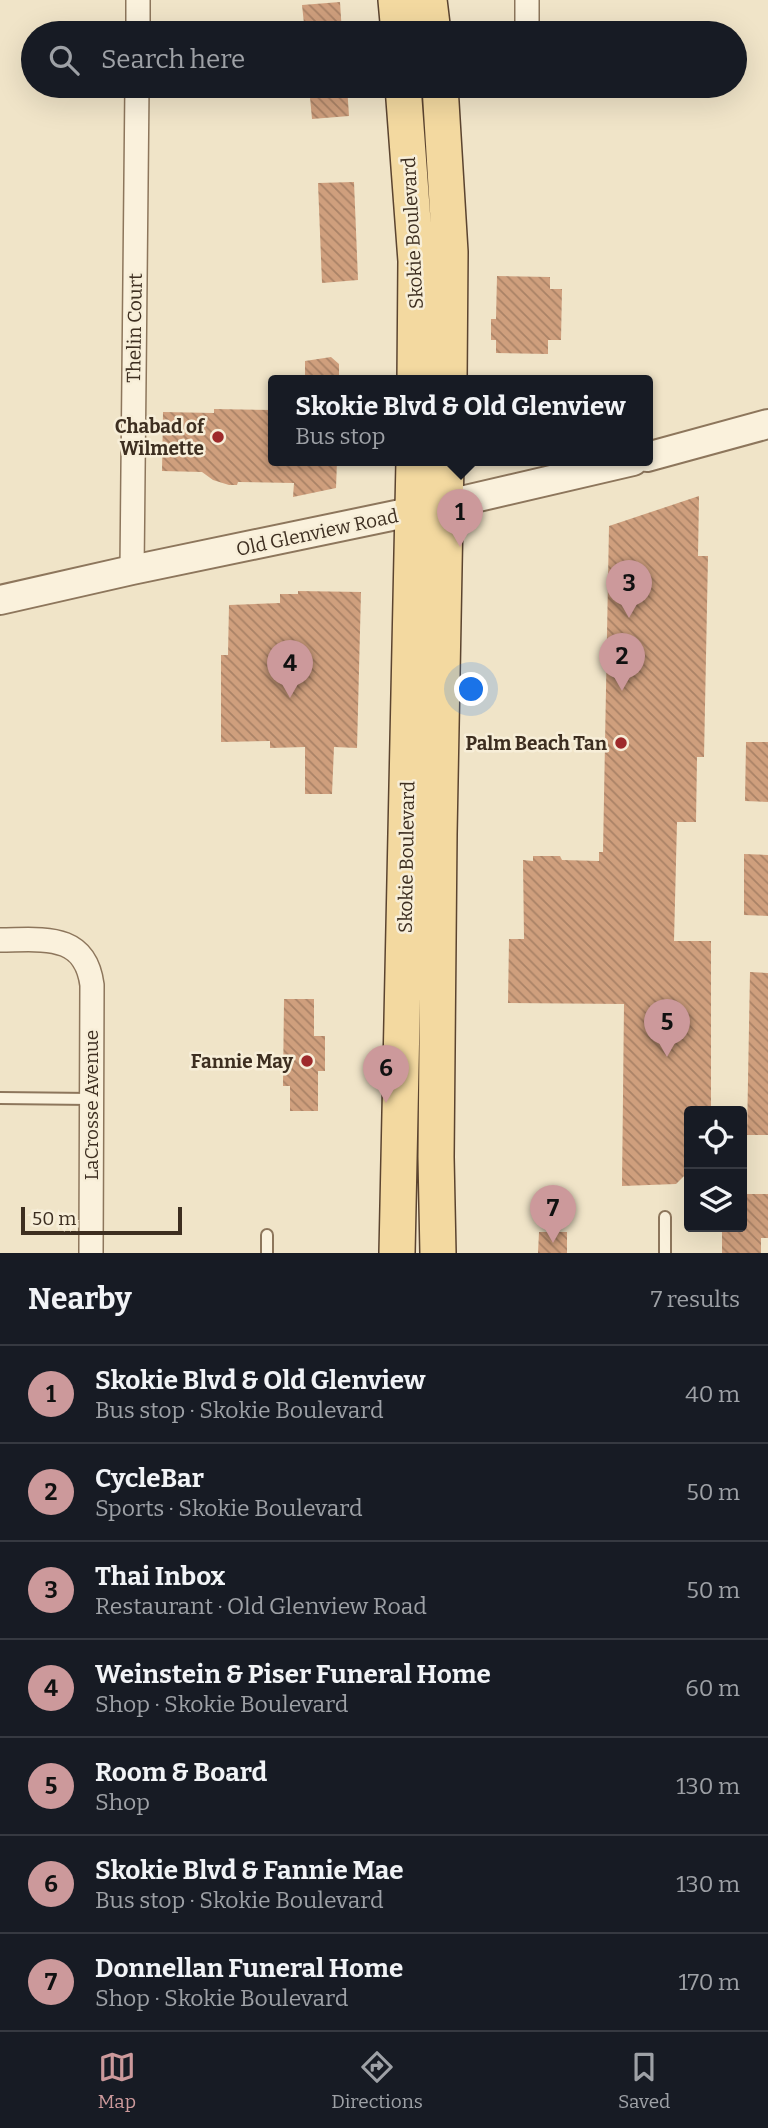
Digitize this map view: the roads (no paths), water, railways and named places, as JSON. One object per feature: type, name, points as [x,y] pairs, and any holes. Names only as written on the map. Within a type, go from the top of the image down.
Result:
[{"type":"main road","points":[[396,0],[398,21]]},
{"type":"main road","points":[[429,0],[432,21]]},
{"type":"main road","name":"Skokie Boulevard","points":[[404,98],[416,261],[415,375]]},
{"type":"main road","name":"Skokie Boulevard","points":[[441,98],[450,252],[449,375]]},
{"type":"main road","name":"Skokie Boulevard","points":[[415,466],[428,508],[439,834],[436,1157],[438,1253]]},
{"type":"main road","name":"Skokie Boulevard","points":[[397,1253],[428,508],[444,466]]},
{"type":"street","points":[[138,0],[138,21]]},
{"type":"street","points":[[527,0],[527,21]]},
{"type":"street","name":"Thelin Court","points":[[132,570],[137,98]]},
{"type":"street","points":[[653,455],[768,424]]},
{"type":"street","name":"Old Glenview Road","points":[[0,600],[611,466]]},
{"type":"street","name":"LaCrosse Avenue","points":[[0,940],[50,941],[72,947],[85,958],[90,970],[90,1253]]},
{"type":"lane","points":[[0,1098],[91,1099]]},
{"type":"lane","points":[[665,1217],[665,1253]]},
{"type":"lane","points":[[267,1235],[267,1253]]},
{"type":"place","name":"Chabad of Wilmette","points":[[218,437]]},
{"type":"place","name":"Skokie Blvd & Old Glenview","points":[[460,547]]},
{"type":"place","name":"Thai Inbox","points":[[629,618]]},
{"type":"place","name":"CycleBar","points":[[622,691]]},
{"type":"place","name":"Weinstein & Piser Funeral Home","points":[[290,698]]},
{"type":"place","name":"Palm Beach Tan","points":[[621,743]]},
{"type":"place","name":"Room & Board","points":[[667,1057]]},
{"type":"place","name":"Fannie May","points":[[307,1061]]},
{"type":"place","name":"Skokie Blvd & Fannie Mae","points":[[386,1103]]},
{"type":"place","name":"Donnellan Funeral Home","points":[[553,1243]]}]
